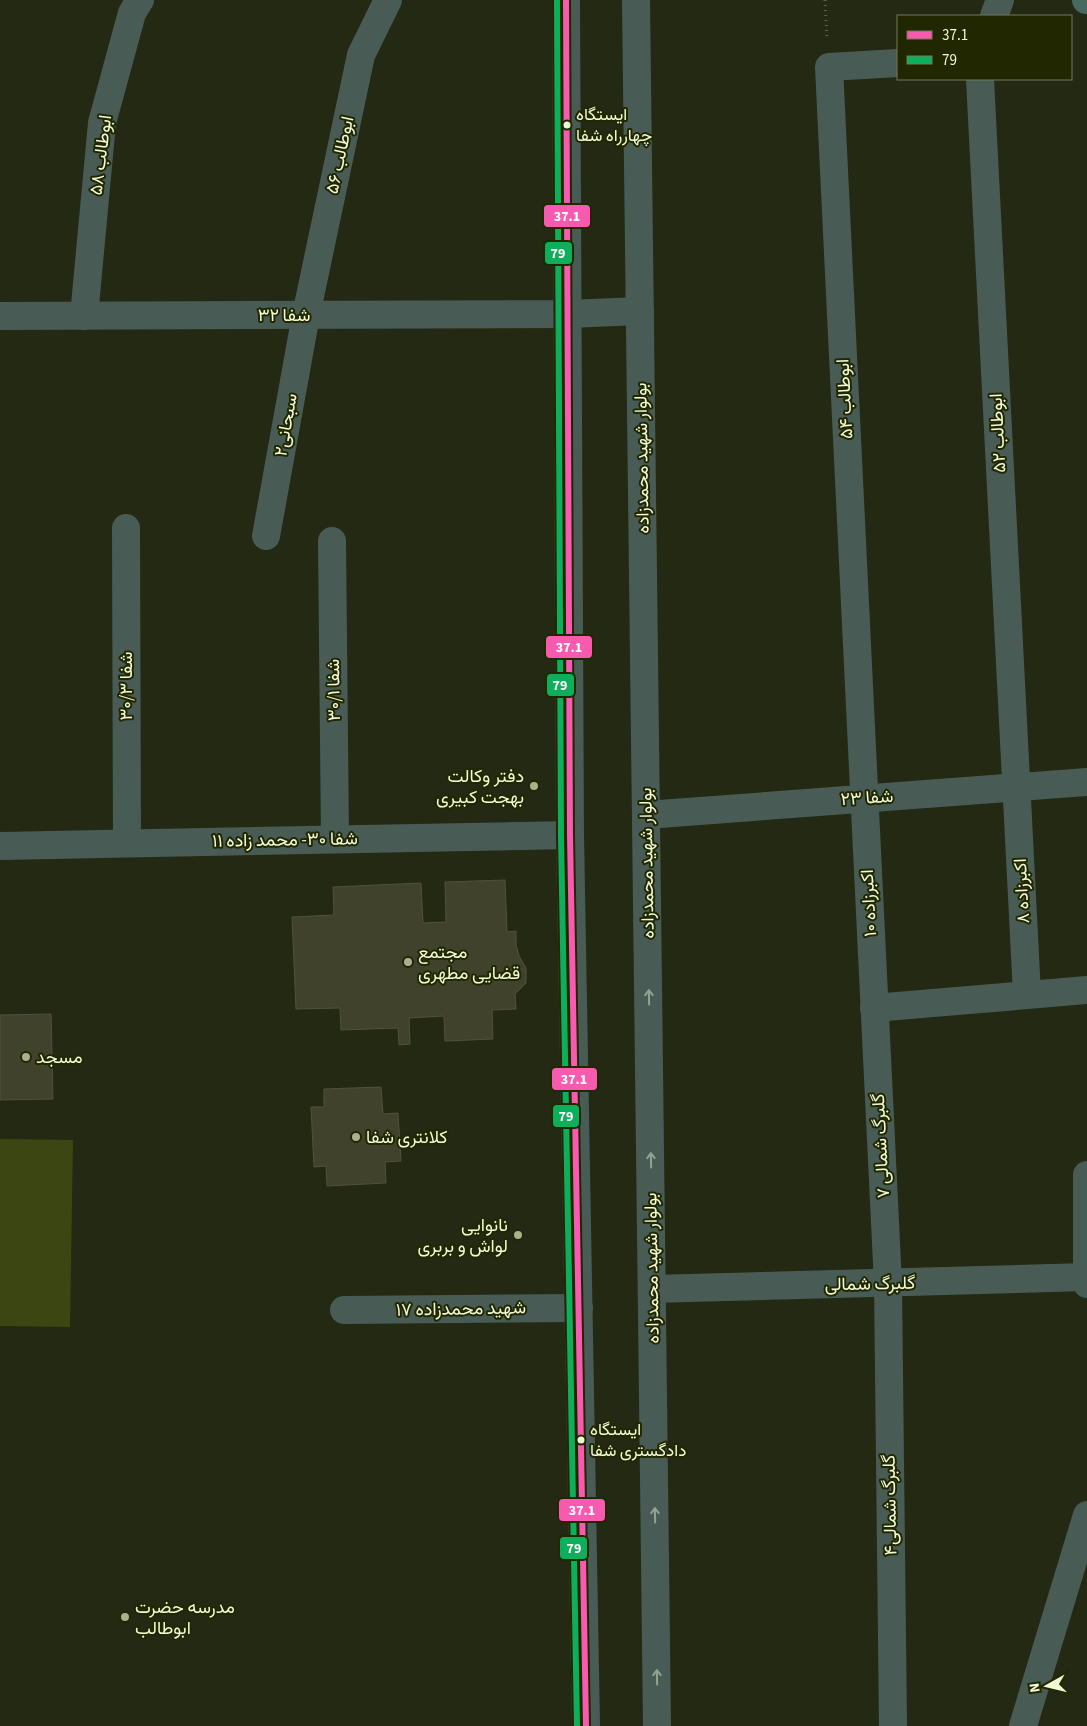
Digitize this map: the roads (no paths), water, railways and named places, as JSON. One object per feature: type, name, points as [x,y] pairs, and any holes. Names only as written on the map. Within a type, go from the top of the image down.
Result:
[{"type":"street","name":"ابوطالب ۵۸","points":[[84,316],[102,123],[132,13],[140,0]]},
{"type":"street","name":"ابوطالب ۵۶","points":[[306,315],[361,55],[388,0]]},
{"type":"street","points":[[566,0],[570,836],[586,1726]]},
{"type":"street","name":"بولوار شهید محمدزاده","points":[[636,0],[658,1726]]},
{"type":"street","points":[[994,15],[1000,0]]},
{"type":"street","name":"ابوطالب ۵۴","points":[[864,798],[829,67],[897,63]]},
{"type":"street","name":"ابوطالب ۵۲","points":[[980,80],[1016,787]]},
{"type":"street","name":"شفا ۳۲","points":[[0,316],[568,314],[640,311]]},
{"type":"street","name":"سبحانی۲","points":[[266,536],[306,315]]},
{"type":"street","name":"۳۰/۳ شفا","points":[[126,528],[127,843]]},
{"type":"street","name":"شفا ۳۰/۱","points":[[332,541],[335,839]]},
{"type":"street","name":"شفا ۲۳","points":[[646,815],[1087,782]]},
{"type":"street","name":"اکبرزاده ۸","points":[[1016,787],[1027,994]]},
{"type":"street","name":"اکبرزاده ۱۰","points":[[864,798],[874,1008]]},
{"type":"street","name":"شفا ۳۰- محمد زاده ۱۱","points":[[0,846],[570,836]]},
{"type":"street","points":[[874,1008],[1087,990]]},
{"type":"street","name":"گلبرگ شمالی ۷","points":[[874,1008],[888,1284]]},
{"type":"street","points":[[1087,1175],[1087,1280]]},
{"type":"street","name":"گلبرگ شمالی","points":[[652,1289],[1087,1280]]},
{"type":"street","name":"گلبرگ شمالی۴","points":[[888,1284],[893,1726]]},
{"type":"street","name":"شهید محمدزاده ۱۷","points":[[344,1310],[579,1308]]},
{"type":"street","points":[[1023,1726],[1087,1514]]},
{"type":"place","name":"ایستگاه چهارراه شفا","points":[[567,125]]},
{"type":"place","name":"دفتر وکالت بهجت کبیری","points":[[534,786]]},
{"type":"place","name":"مجتمع قضایی مطهری","points":[[408,962]]},
{"type":"place","name":"مسجد","points":[[26,1057]]},
{"type":"place","name":"کلانتری شفا","points":[[356,1137]]},
{"type":"place","name":"نانوایی لواش و بربری","points":[[518,1235]]},
{"type":"place","name":"ایستگاه دادگستری شفا","points":[[581,1440]]},
{"type":"place","name":"مدرسه حضرت ابوطالب","points":[[125,1617]]}]
